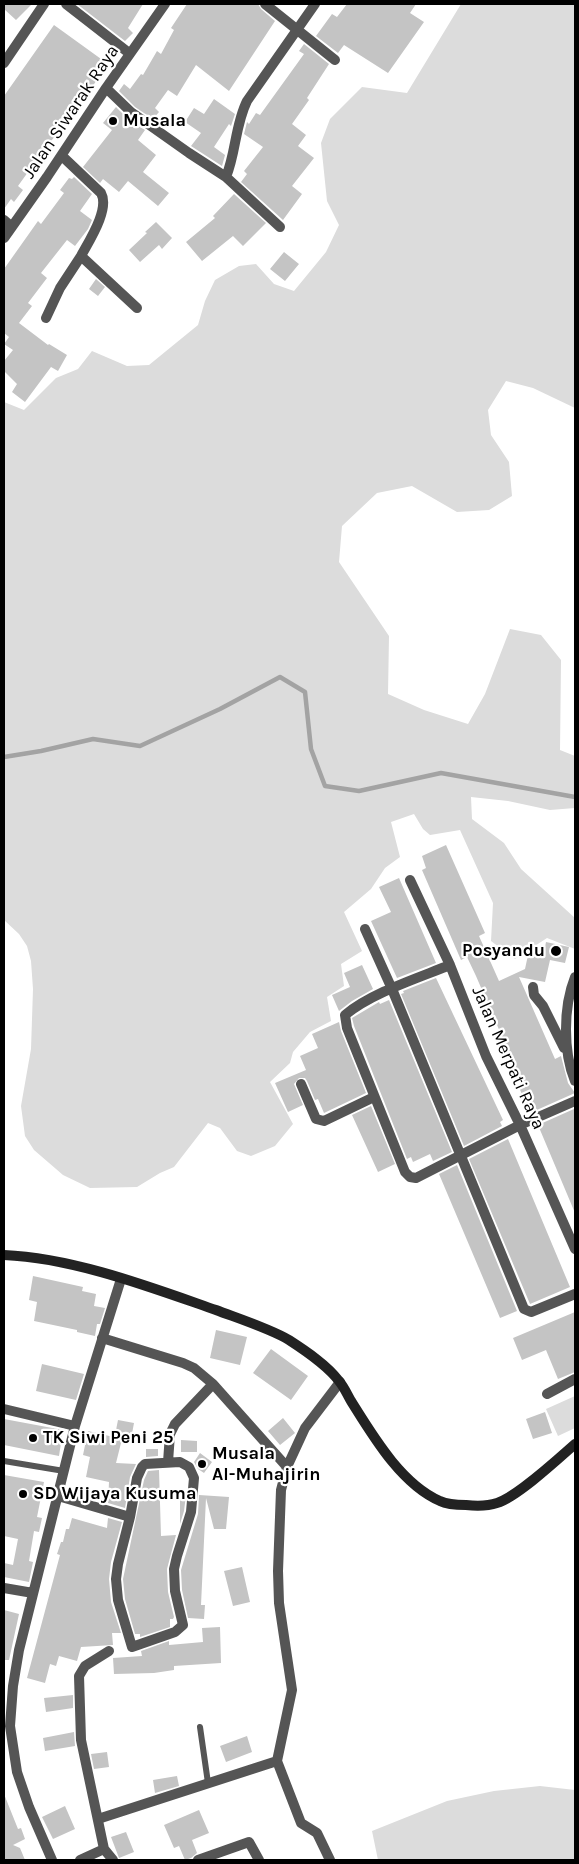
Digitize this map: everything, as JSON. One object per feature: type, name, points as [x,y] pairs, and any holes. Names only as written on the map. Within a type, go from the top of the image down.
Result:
[{"type":"main road","points":[[4,1255],[45,1259],[121,1279],[232,1316],[288,1340],[329,1370],[340,1382],[385,1452],[397,1467],[422,1490],[440,1502],[474,1506],[497,1503],[517,1491],[575,1444]]},
{"type":"street","points":[[4,63],[44,4]]},
{"type":"street","points":[[66,4],[129,53]]},
{"type":"street","name":"Jalan Siwarak Raya","points":[[4,238],[8,223],[62,156],[129,53],[165,4]]},
{"type":"street","points":[[265,4],[335,60]]},
{"type":"street","points":[[226,178],[232,162],[241,117],[247,101],[315,4]]},
{"type":"street","points":[[106,88],[131,112],[226,178],[280,227]]},
{"type":"street","points":[[46,318],[60,288],[81,256],[101,215],[104,198],[62,156]]},
{"type":"street","points":[[81,256],[137,308]]},
{"type":"street","name":"Jalan Merpati Raya","points":[[410,880],[450,966],[486,1056],[520,1125],[575,1249]]},
{"type":"street","points":[[365,929],[392,989],[524,1309],[531,1312],[575,1294]]},
{"type":"street","points":[[450,966],[392,989],[354,1007],[345,1015],[347,1028],[404,1172],[408,1176],[416,1178],[520,1125],[575,1100]]},
{"type":"street","points":[[566,1054],[569,1000],[575,977]]},
{"type":"street","points":[[533,987],[534,995],[543,1006],[566,1054],[575,1081]]},
{"type":"street","points":[[301,1084],[316,1119],[324,1121],[374,1097]]},
{"type":"street","points":[[52,1860],[29,1807],[17,1772],[10,1726],[13,1686],[19,1650],[75,1426],[121,1279]]},
{"type":"street","points":[[102,1338],[183,1362],[194,1368],[213,1384],[287,1467]]},
{"type":"street","points":[[547,1394],[575,1380]]},
{"type":"street","points":[[330,1860],[317,1833],[301,1823],[277,1761],[292,1690],[279,1603],[278,1571],[281,1490],[287,1467],[305,1428],[340,1382]]},
{"type":"street","points":[[168,1462],[170,1434],[174,1424],[213,1384]]},
{"type":"street","points":[[4,1409],[75,1426]]},
{"type":"street","points":[[180,1462],[189,1467],[194,1478],[191,1512],[174,1569],[175,1591],[183,1625],[175,1632],[132,1647],[118,1600],[116,1580],[118,1564],[130,1517],[137,1478],[145,1464],[180,1462]]},
{"type":"street","points":[[58,1496],[130,1517]]},
{"type":"street","points":[[4,1588],[33,1593]]},
{"type":"street","points":[[109,1651],[85,1666],[79,1676],[81,1740],[104,1849],[113,1860]]},
{"type":"street","points":[[98,1819],[277,1761]]},
{"type":"street","points":[[198,1860],[249,1842],[259,1860]]},
{"type":"street","points":[[80,1860],[104,1849]]},
{"type":"lane","points":[[4,1461],[64,1471]]},
{"type":"lane","points":[[200,1727],[208,1784]]},
{"type":"shaded area","points":[[461,4],[575,4],[575,408],[533,388],[506,381],[488,410],[491,435],[509,462],[512,496],[489,510],[457,512],[412,486],[377,493],[342,526],[339,562],[389,636],[388,694],[424,710],[468,724],[485,694],[510,629],[541,635],[561,660],[560,750],[575,756],[575,808],[550,810],[508,801],[471,797],[472,819],[504,843],[521,869],[575,918],[575,949],[547,938],[515,959],[491,941],[493,903],[460,830],[430,835],[423,829],[414,814],[391,822],[400,857],[385,868],[371,889],[344,912],[362,951],[341,964],[344,986],[327,997],[331,1021],[310,1032],[293,1052],[290,1063],[270,1082],[293,1124],[275,1146],[251,1156],[237,1151],[220,1128],[208,1123],[174,1167],[137,1187],[90,1188],[63,1175],[34,1150],[25,1136],[21,1106],[31,1049],[33,989],[31,961],[27,946],[19,934],[4,920],[4,402],[24,410],[56,378],[78,369],[92,351],[127,366],[149,365],[198,325],[205,301],[215,280],[239,266],[256,264],[274,284],[294,291],[326,252],[339,225],[327,201],[321,143],[330,119],[362,87],[407,93]]},
{"type":"shaded area","points":[[575,1396],[575,1428],[558,1436],[546,1409]]},
{"type":"shaded area","points":[[540,1786],[575,1790],[575,1860],[378,1860],[372,1831],[447,1801],[494,1791]]},
{"type":"building","points":[[4,4],[32,4],[16,20],[4,9]]},
{"type":"building","points":[[77,4],[143,4],[128,28],[133,33],[125,41]]},
{"type":"building","points":[[187,4],[258,4],[275,21],[229,91],[196,65],[177,96],[168,90],[155,108],[159,112],[153,119],[135,107],[119,91],[124,84],[130,89],[141,74],[143,75],[157,51],[161,54],[174,30],[171,28]]},
{"type":"building","points":[[347,4],[416,4],[410,13],[424,22],[388,73],[344,45],[338,53],[316,36],[332,14],[337,17]]},
{"type":"building","points":[[54,25],[108,64],[86,98],[47,146],[53,150],[44,163],[38,158],[18,186],[23,190],[14,202],[11,199],[4,209],[4,96]]},
{"type":"building","points":[[304,44],[329,64],[307,98],[309,100],[292,124],[306,135],[298,146],[314,158],[292,186],[302,194],[283,220],[241,182],[247,174],[244,171],[263,147],[244,134],[247,122],[249,124],[256,113],[260,115],[304,54],[299,51]]},
{"type":"building","points":[[214,99],[235,114],[231,126],[229,124],[214,147],[225,155],[222,166],[191,146],[201,133],[185,122],[194,108],[204,114]]},
{"type":"building","points":[[116,107],[127,118],[145,130],[138,140],[156,155],[143,172],[169,193],[158,206],[128,181],[119,192],[103,179],[100,183],[83,167],[112,130],[103,123]]},
{"type":"building","points":[[74,177],[92,194],[80,211],[92,220],[88,229],[75,246],[67,240],[41,273],[47,278],[28,303],[32,306],[19,323],[48,345],[67,355],[58,371],[51,367],[25,402],[12,392],[17,384],[4,371],[4,361],[13,350],[4,344],[9,337],[4,333],[4,269],[38,221],[41,224],[64,193],[60,190],[69,178],[72,179]]},
{"type":"building","points":[[234,194],[266,223],[243,246],[233,236],[202,261],[186,242],[215,218],[213,216]]},
{"type":"building","points":[[156,222],[172,238],[162,249],[159,245],[140,262],[129,250]]},
{"type":"building","points":[[284,252],[299,264],[285,281],[270,269]]},
{"type":"building","points":[[96,279],[105,287],[98,296],[89,289]]},
{"type":"building","points":[[446,845],[485,933],[479,936],[499,981],[525,969],[528,955],[543,958],[546,942],[569,947],[565,963],[550,960],[545,982],[519,977],[555,1059],[561,1056],[568,1083],[575,1093],[530,1113],[518,1085],[522,1083],[476,976],[467,957],[461,960],[422,870],[426,868],[422,856]]},
{"type":"building","points":[[399,878],[436,963],[397,978],[371,921],[391,912],[379,887]]},
{"type":"building","points":[[362,965],[373,989],[339,1011],[332,995],[350,987],[344,973]]},
{"type":"building","points":[[436,978],[503,1120],[500,1122],[502,1126],[464,1146],[401,994],[404,993],[403,991]]},
{"type":"building","points":[[389,1000],[452,1152],[433,1161],[430,1154],[413,1162],[411,1157],[407,1159],[354,1026],[352,1018],[379,1002],[380,1004]]},
{"type":"building","points":[[339,1022],[366,1093],[324,1113],[318,1099],[315,1100],[305,1078],[299,1078],[294,1084],[303,1105],[288,1112],[275,1083],[306,1070],[300,1056],[318,1048],[312,1034]]},
{"type":"building","points":[[371,1106],[395,1164],[378,1172],[352,1115]]},
{"type":"building","points":[[574,1109],[575,1112],[575,1213],[538,1125]]},
{"type":"building","points":[[508,1139],[570,1287],[530,1304],[469,1159]]},
{"type":"building","points":[[457,1165],[517,1311],[500,1318],[439,1174]]},
{"type":"building","points":[[33,1276],[83,1287],[82,1291],[96,1294],[94,1306],[105,1308],[100,1324],[97,1324],[95,1336],[77,1332],[77,1330],[34,1321],[37,1302],[29,1300]]},
{"type":"building","points":[[575,1312],[575,1372],[558,1379],[546,1350],[522,1360],[513,1338]]},
{"type":"building","points":[[216,1330],[247,1337],[240,1365],[210,1358]]},
{"type":"building","points":[[271,1349],[308,1376],[291,1400],[253,1373]]},
{"type":"building","points":[[42,1364],[84,1374],[76,1400],[36,1391]]},
{"type":"building","points":[[545,1412],[552,1433],[533,1439],[526,1419]]},
{"type":"building","points":[[283,1418],[295,1433],[280,1445],[268,1431]]},
{"type":"building","name":"TK Siwi Peni 25","points":[[4,1419],[63,1430],[59,1456],[4,1445]]},
{"type":"building","points":[[118,1420],[134,1423],[131,1439],[115,1435]]},
{"type":"building","points":[[88,1431],[122,1439],[116,1463],[136,1464],[130,1477],[125,1508],[108,1503],[109,1482],[86,1477],[90,1457],[83,1455]]},
{"type":"building","points":[[181,1440],[197,1441],[197,1452],[181,1452]]},
{"type":"building","points":[[146,1449],[158,1449],[158,1456],[146,1457]]},
{"type":"building","name":"Musala Al-Muhajirin","points":[[200,1453],[212,1462],[204,1473],[198,1469],[194,1462]]},
{"type":"building","points":[[159,1470],[161,1536],[176,1535],[167,1569],[168,1592],[174,1617],[170,1619],[170,1627],[140,1637],[140,1634],[135,1634],[125,1599],[123,1579],[144,1480],[148,1471]]},
{"type":"building","points":[[4,1475],[44,1482],[37,1517],[42,1518],[39,1532],[34,1531],[29,1561],[33,1562],[29,1582],[4,1577],[4,1563],[13,1565],[18,1539],[4,1536]]},
{"type":"building","points":[[180,1495],[186,1495],[180,1524]]},
{"type":"building","points":[[199,1495],[229,1497],[226,1529],[214,1529],[206,1498],[201,1605],[205,1605],[204,1619],[188,1618],[182,1590],[181,1570],[198,1514]]},
{"type":"building","points":[[72,1518],[107,1528],[108,1518],[122,1522],[111,1562],[109,1579],[111,1602],[121,1633],[112,1633],[113,1645],[81,1647],[77,1661],[59,1656],[56,1666],[50,1664],[45,1683],[27,1678],[60,1555],[57,1554]]},
{"type":"building","points":[[242,1567],[250,1602],[233,1606],[224,1571]]},
{"type":"building","points":[[4,1610],[19,1614],[9,1660],[4,1660]]},
{"type":"building","points":[[220,1627],[221,1663],[174,1666],[174,1670],[154,1673],[114,1674],[113,1658],[142,1656],[141,1651],[169,1641],[169,1645],[203,1642],[202,1628]]},
{"type":"building","points":[[73,1695],[73,1708],[46,1712],[44,1698]]},
{"type":"building","points":[[74,1732],[75,1746],[45,1751],[43,1738]]},
{"type":"building","points":[[247,1736],[252,1752],[226,1762],[220,1746]]},
{"type":"building","points":[[107,1752],[109,1767],[94,1769],[91,1754]]},
{"type":"building","points":[[177,1776],[179,1786],[155,1793],[153,1780]]},
{"type":"building","points":[[4,1794],[18,1829],[21,1828],[25,1839],[13,1845],[20,1848],[25,1860],[4,1860]]},
{"type":"building","points":[[65,1806],[75,1829],[53,1839],[42,1817]]},
{"type":"building","points":[[199,1810],[209,1833],[192,1840],[197,1853],[185,1860],[179,1846],[174,1848],[164,1825]]},
{"type":"building","points":[[126,1832],[134,1852],[119,1858],[111,1837]]},
{"type":"waterway","points":[[4,757],[93,739],[140,746],[220,709],[280,677],[305,692],[311,749],[325,786],[359,791],[441,773],[575,797]]},
{"type":"place","name":"Musala","points":[[113,121]]},
{"type":"place","name":"Posyandu","points":[[556,951]]},
{"type":"place","name":"TK Siwi Peni 25","points":[[33,1438]]},
{"type":"place","name":"Musala Al-Muhajirin","points":[[202,1464]]},
{"type":"place","name":"SD Wijaya Kusuma","points":[[23,1494]]}]
